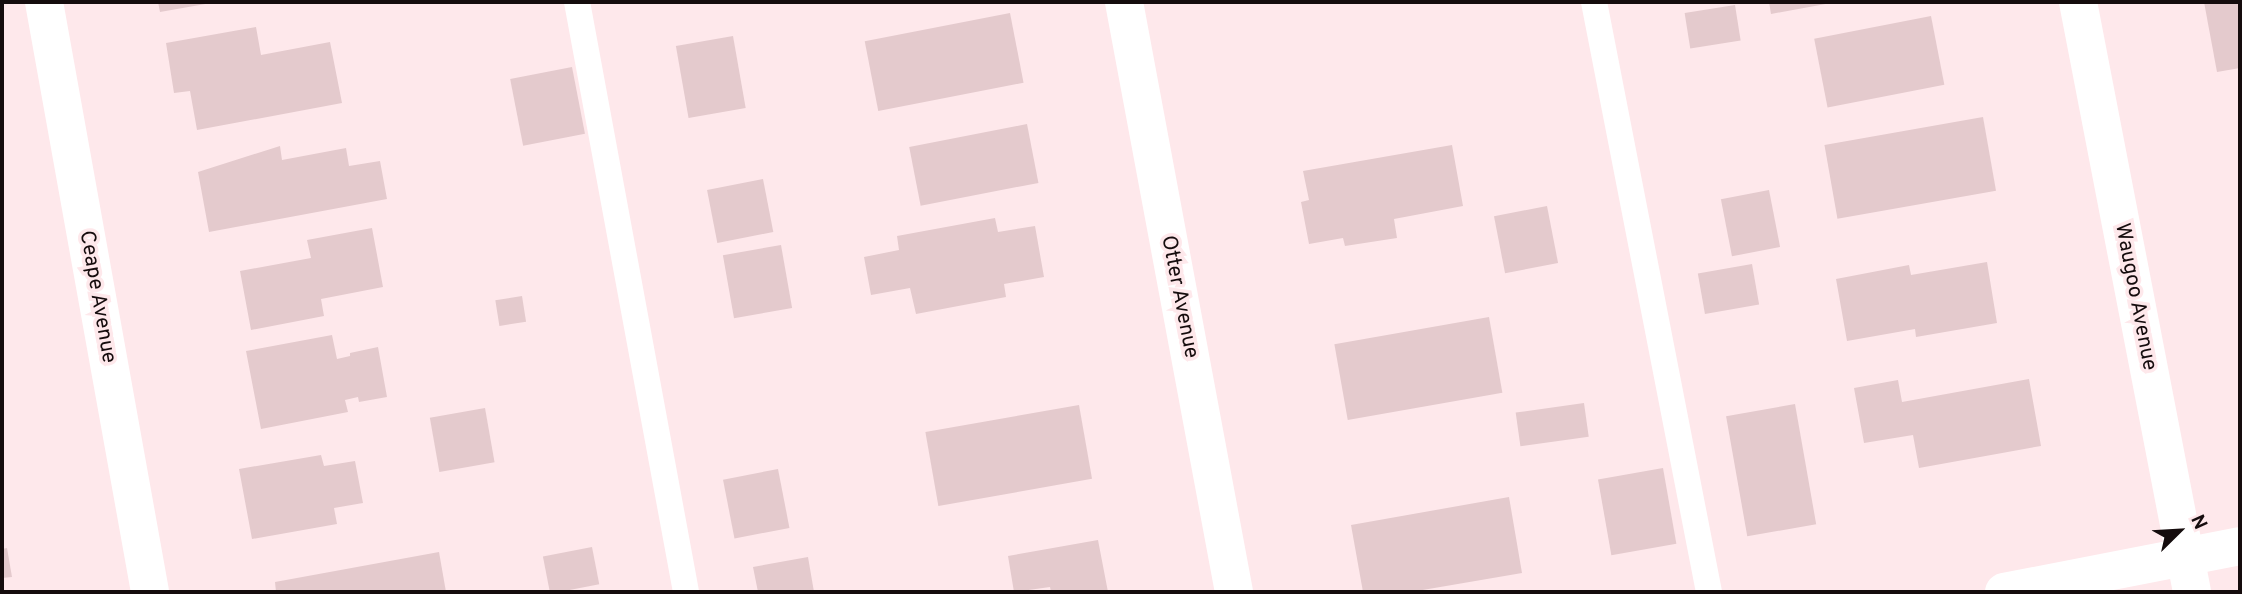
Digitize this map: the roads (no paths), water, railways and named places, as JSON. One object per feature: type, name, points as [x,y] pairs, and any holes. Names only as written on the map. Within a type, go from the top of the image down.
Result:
[{"type":"street","name":"Ceape Avenue","points":[[44,2],[150,592]]},
{"type":"street","name":"Otter Avenue","points":[[1124,2],[1234,592]]},
{"type":"street","name":"Waugoo Avenue","points":[[2078,2],[2189,575]]},
{"type":"street","points":[[2004,592],[2189,575],[2240,547]]},
{"type":"lane","points":[[577,2],[686,592]]},
{"type":"lane","points":[[1594,2],[1709,592]]}]
